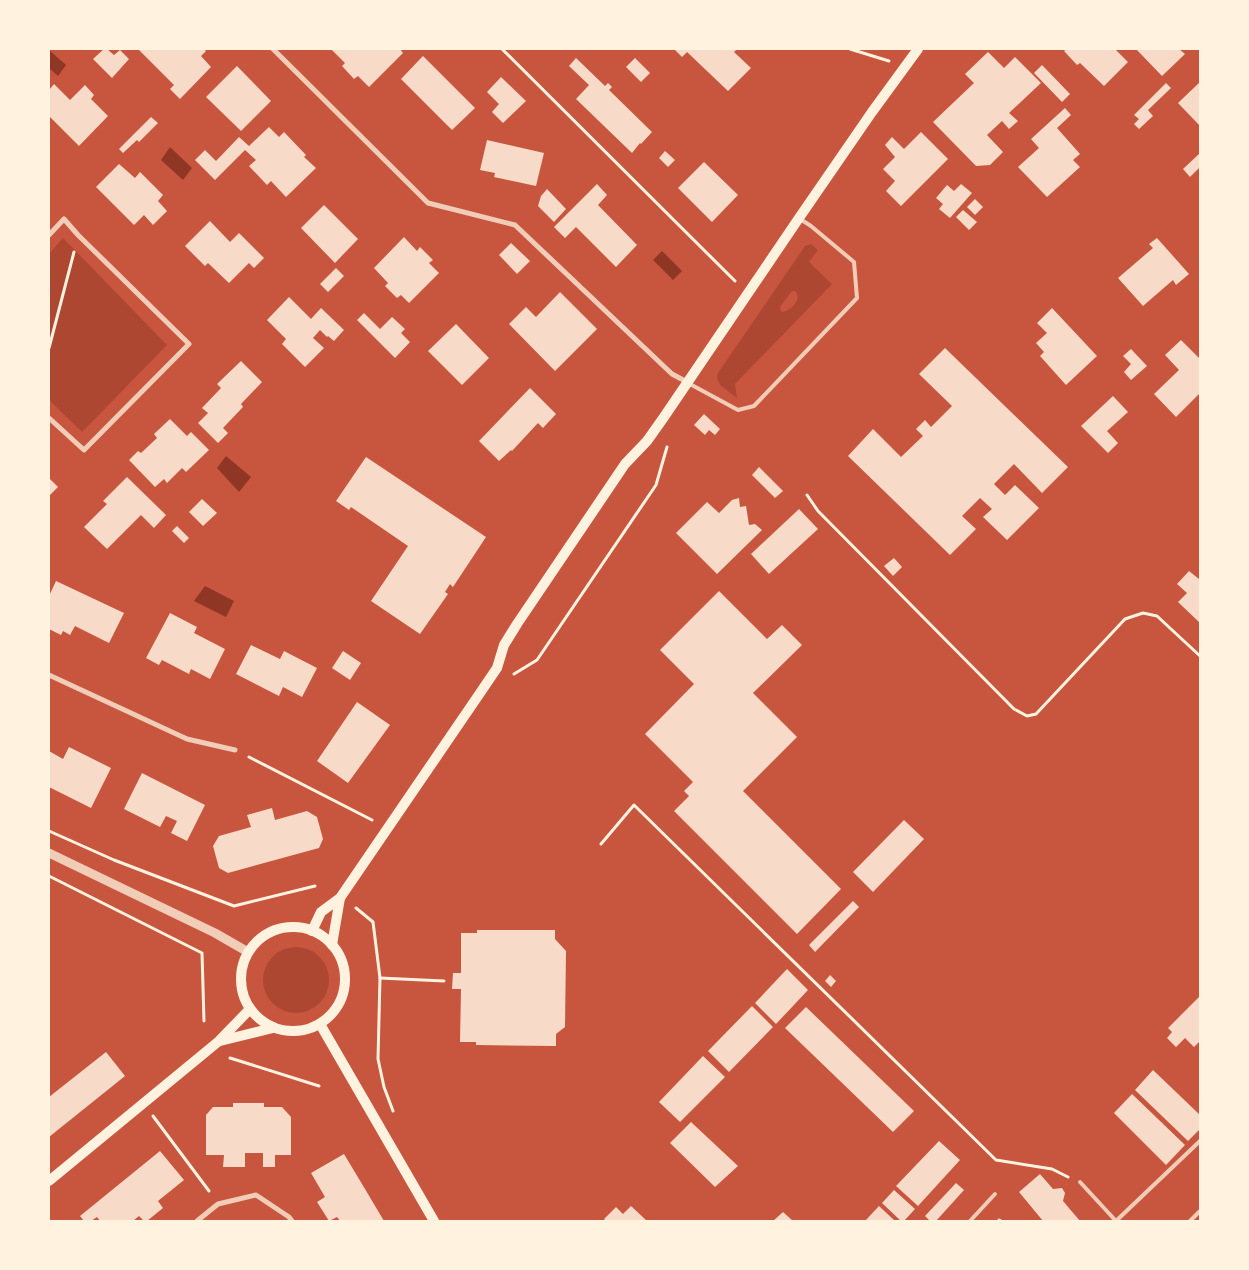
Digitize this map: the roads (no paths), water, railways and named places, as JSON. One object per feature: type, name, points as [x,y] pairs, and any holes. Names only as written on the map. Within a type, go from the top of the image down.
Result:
[{"type":"main road","points":[[312,931],[321,912],[340,898],[497,668],[504,645],[625,464],[647,441],[688,383],[748,292],[918,49]]},
{"type":"main road","points":[[332,945],[340,898]]},
{"type":"main road","points":[[292,927],[312,931],[326,939],[341,959],[345,983],[341,999],[337,1007],[326,1019],[311,1028],[292,1032],[273,1028],[256,1017],[242,993],[240,975],[243,963],[254,944],[271,931],[292,927]]},
{"type":"main road","points":[[49,1181],[219,1041],[250,1009]]},
{"type":"main road","points":[[320,1024],[434,1221]]},
{"type":"main road","points":[[219,1041],[273,1028]]},
{"type":"street","points":[[273,49],[428,202],[515,225],[672,374],[688,383]]},
{"type":"street","points":[[49,235],[64,219],[189,344],[84,450],[49,418]]},
{"type":"street","points":[[49,675],[187,739],[235,750]]},
{"type":"street","points":[[49,853],[215,932],[248,952]]},
{"type":"street","points":[[196,1221],[218,1204],[256,1195],[292,1221]]},
{"type":"lane","points":[[688,383],[738,410],[754,406],[857,298],[854,262],[799,218]]},
{"type":"lane","points":[[1080,1182],[1116,1221],[1200,1141]]},
{"type":"lane","points":[[970,1221],[995,1194]]},
{"type":"lane","points":[[1190,1221],[1200,1211]]}]
